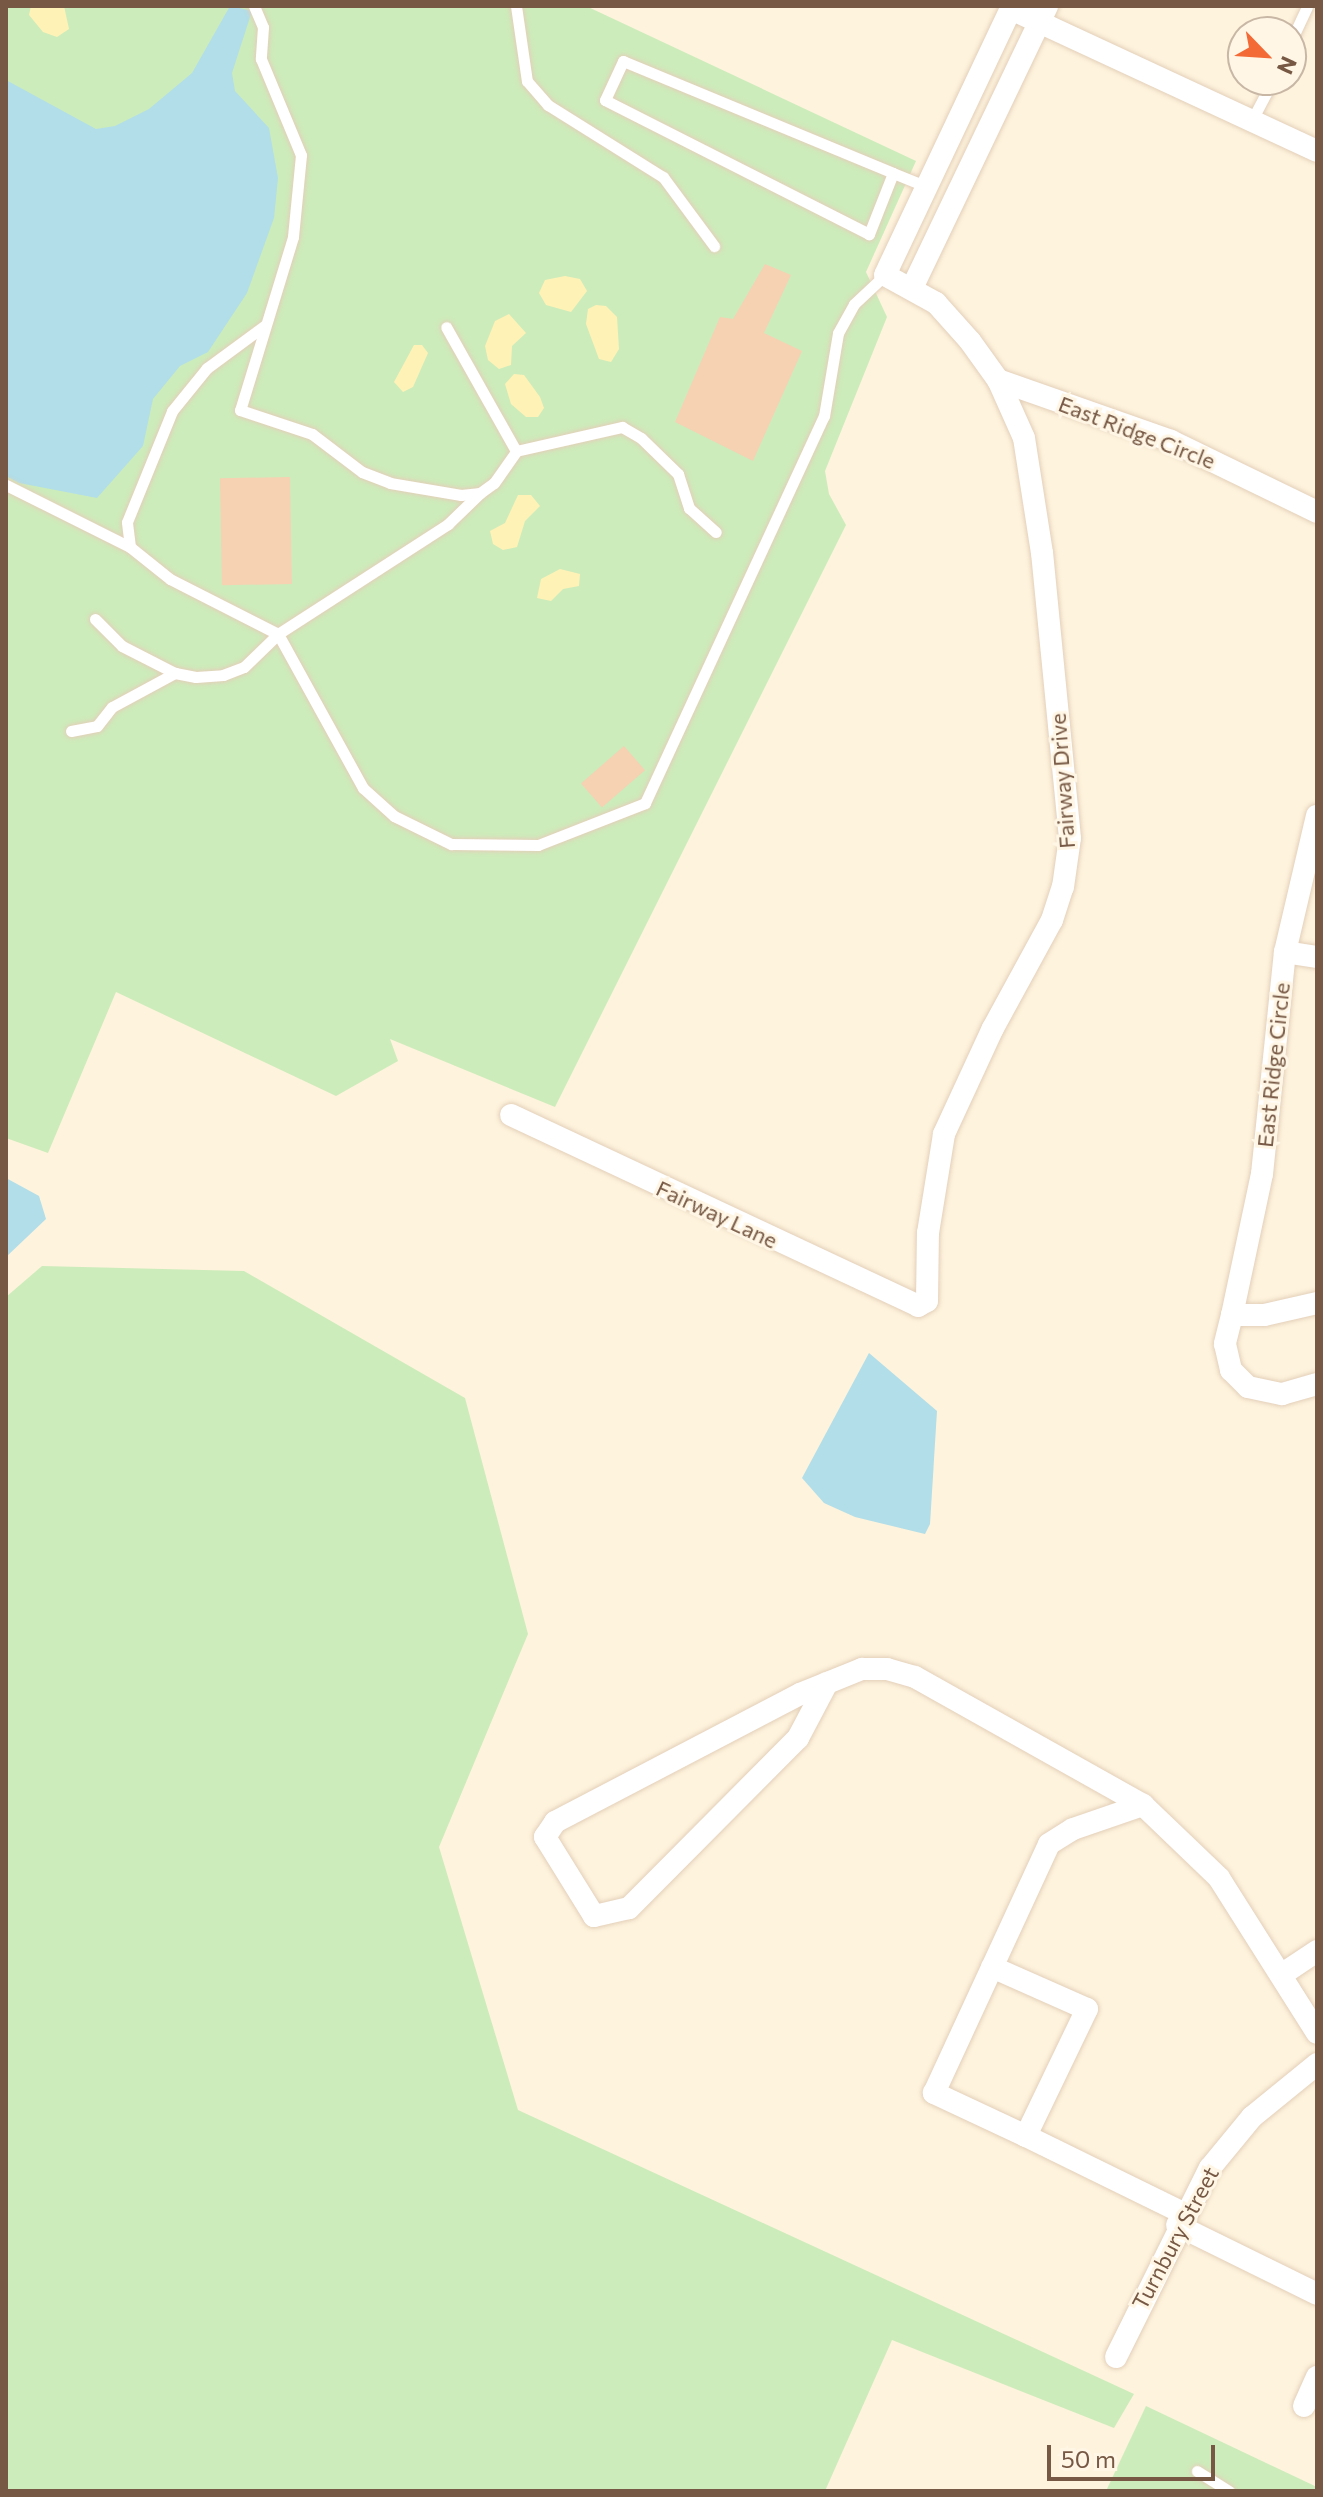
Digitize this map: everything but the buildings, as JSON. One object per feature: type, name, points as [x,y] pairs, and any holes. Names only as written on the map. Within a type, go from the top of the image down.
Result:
[{"type":"street","points":[[1043,14],[912,288],[885,275],[1012,7],[1043,14],[1317,151]]},
{"type":"street","points":[[950,136],[979,149]]},
{"type":"street","name":"Fairway Drive","points":[[912,288],[936,303],[998,380],[1024,438],[1032,476],[1070,838],[1052,920],[956,1101],[944,1134],[932,1196],[925,1303]]},
{"type":"street","name":"East Ridge Circle","points":[[998,380],[1171,441],[1317,512]]},
{"type":"street","name":"East Ridge Circle","points":[[1317,816],[1285,952],[1262,1174],[1226,1357],[1248,1387],[1282,1394],[1317,1384]]},
{"type":"street","points":[[1285,952],[1317,957]]},
{"type":"street","name":"Fairway Lane","points":[[511,1115],[918,1306],[925,1303]]},
{"type":"street","points":[[1232,1315],[1264,1315],[1317,1303]]},
{"type":"street","points":[[827,1683],[798,1738],[629,1908],[594,1916],[545,1837],[547,1830],[691,1748],[827,1683],[862,1669],[915,1677],[1143,1805],[1219,1878],[1317,2033]]},
{"type":"street","points":[[1143,1805],[1073,1829],[1049,1844],[934,2093],[1026,2136],[1317,2294]]},
{"type":"street","points":[[1281,1975],[1317,1951]]},
{"type":"street","points":[[992,1967],[1087,2009],[1026,2136]]},
{"type":"street","name":"Turnbury Street","points":[[1116,2357],[1180,2219],[1230,2141],[1317,2064]]},
{"type":"street","points":[[1304,2406],[1317,2377]]},
{"type":"lane","points":[[516,6],[527,81],[548,105],[663,177],[714,246]]},
{"type":"lane","points":[[256,8],[261,59],[301,155],[293,237],[240,410],[312,434],[362,472],[390,483],[461,495],[480,493]]},
{"type":"lane","points":[[893,173],[869,234],[605,100],[623,61],[926,186]]},
{"type":"lane","points":[[1252,120],[1265,96]]},
{"type":"lane","points":[[6,485],[130,547],[170,579],[278,634],[363,788],[394,816],[451,844],[538,845],[645,803],[824,416],[838,333],[854,304],[885,275]]},
{"type":"lane","points":[[130,547],[127,522],[172,411],[207,368],[265,325]]},
{"type":"lane","points":[[446,327],[516,451]]},
{"type":"lane","points":[[95,619],[122,646],[175,673],[223,675],[244,667],[278,634],[448,524],[494,483],[516,451],[622,427],[641,438],[678,474],[689,508],[716,532]]},
{"type":"lane","points":[[71,731],[97,726],[112,707],[175,673]]},
{"type":"lane","points":[[1197,2471],[1229,2491]]},
{"type":"green space","points":[[6,6],[586,6],[916,161],[866,272],[887,317],[825,471],[829,494],[846,525],[555,1107],[390,1039],[398,1061],[336,1096],[116,992],[48,1153],[6,1138]]},
{"type":"green space","points":[[42,1266],[244,1271],[465,1398],[528,1634],[439,1847],[518,2110],[1134,2394],[1114,2428],[892,2340],[825,2491],[6,2491],[6,1297]]},
{"type":"green space","points":[[1146,2406],[1317,2487],[1317,2491],[1106,2491]]},
{"type":"sand","points":[[31,6],[64,6],[69,29],[57,37],[43,32],[29,15]]},
{"type":"sand","points":[[565,276],[580,279],[587,291],[571,312],[546,305],[539,293],[545,280]]},
{"type":"sand","points":[[596,305],[606,306],[617,317],[619,349],[611,362],[599,359],[586,324],[588,309]]},
{"type":"sand","points":[[509,314],[526,333],[512,346],[511,365],[499,369],[488,360],[485,346],[495,321]]},
{"type":"sand","points":[[414,345],[422,345],[428,353],[413,387],[403,392],[394,382]]},
{"type":"sand","points":[[514,374],[524,375],[540,397],[544,408],[538,417],[526,417],[511,404],[505,384]]},
{"type":"sand","points":[[518,495],[531,495],[540,506],[525,521],[517,547],[503,550],[493,544],[490,531],[505,523]]},
{"type":"sand","points":[[560,569],[580,574],[579,586],[563,589],[551,601],[537,598],[541,579]]},
{"type":"water","points":[[230,6],[252,11],[232,73],[235,91],[269,128],[278,178],[274,218],[247,293],[208,352],[180,366],[153,399],[143,446],[97,498],[19,483],[6,476],[6,80],[96,129],[115,126],[149,109],[192,73]]},
{"type":"water","points":[[6,1178],[39,1196],[46,1219],[6,1257]]},
{"type":"water","points":[[869,1353],[937,1411],[930,1524],[925,1534],[855,1517],[824,1503],[802,1478]]}]
